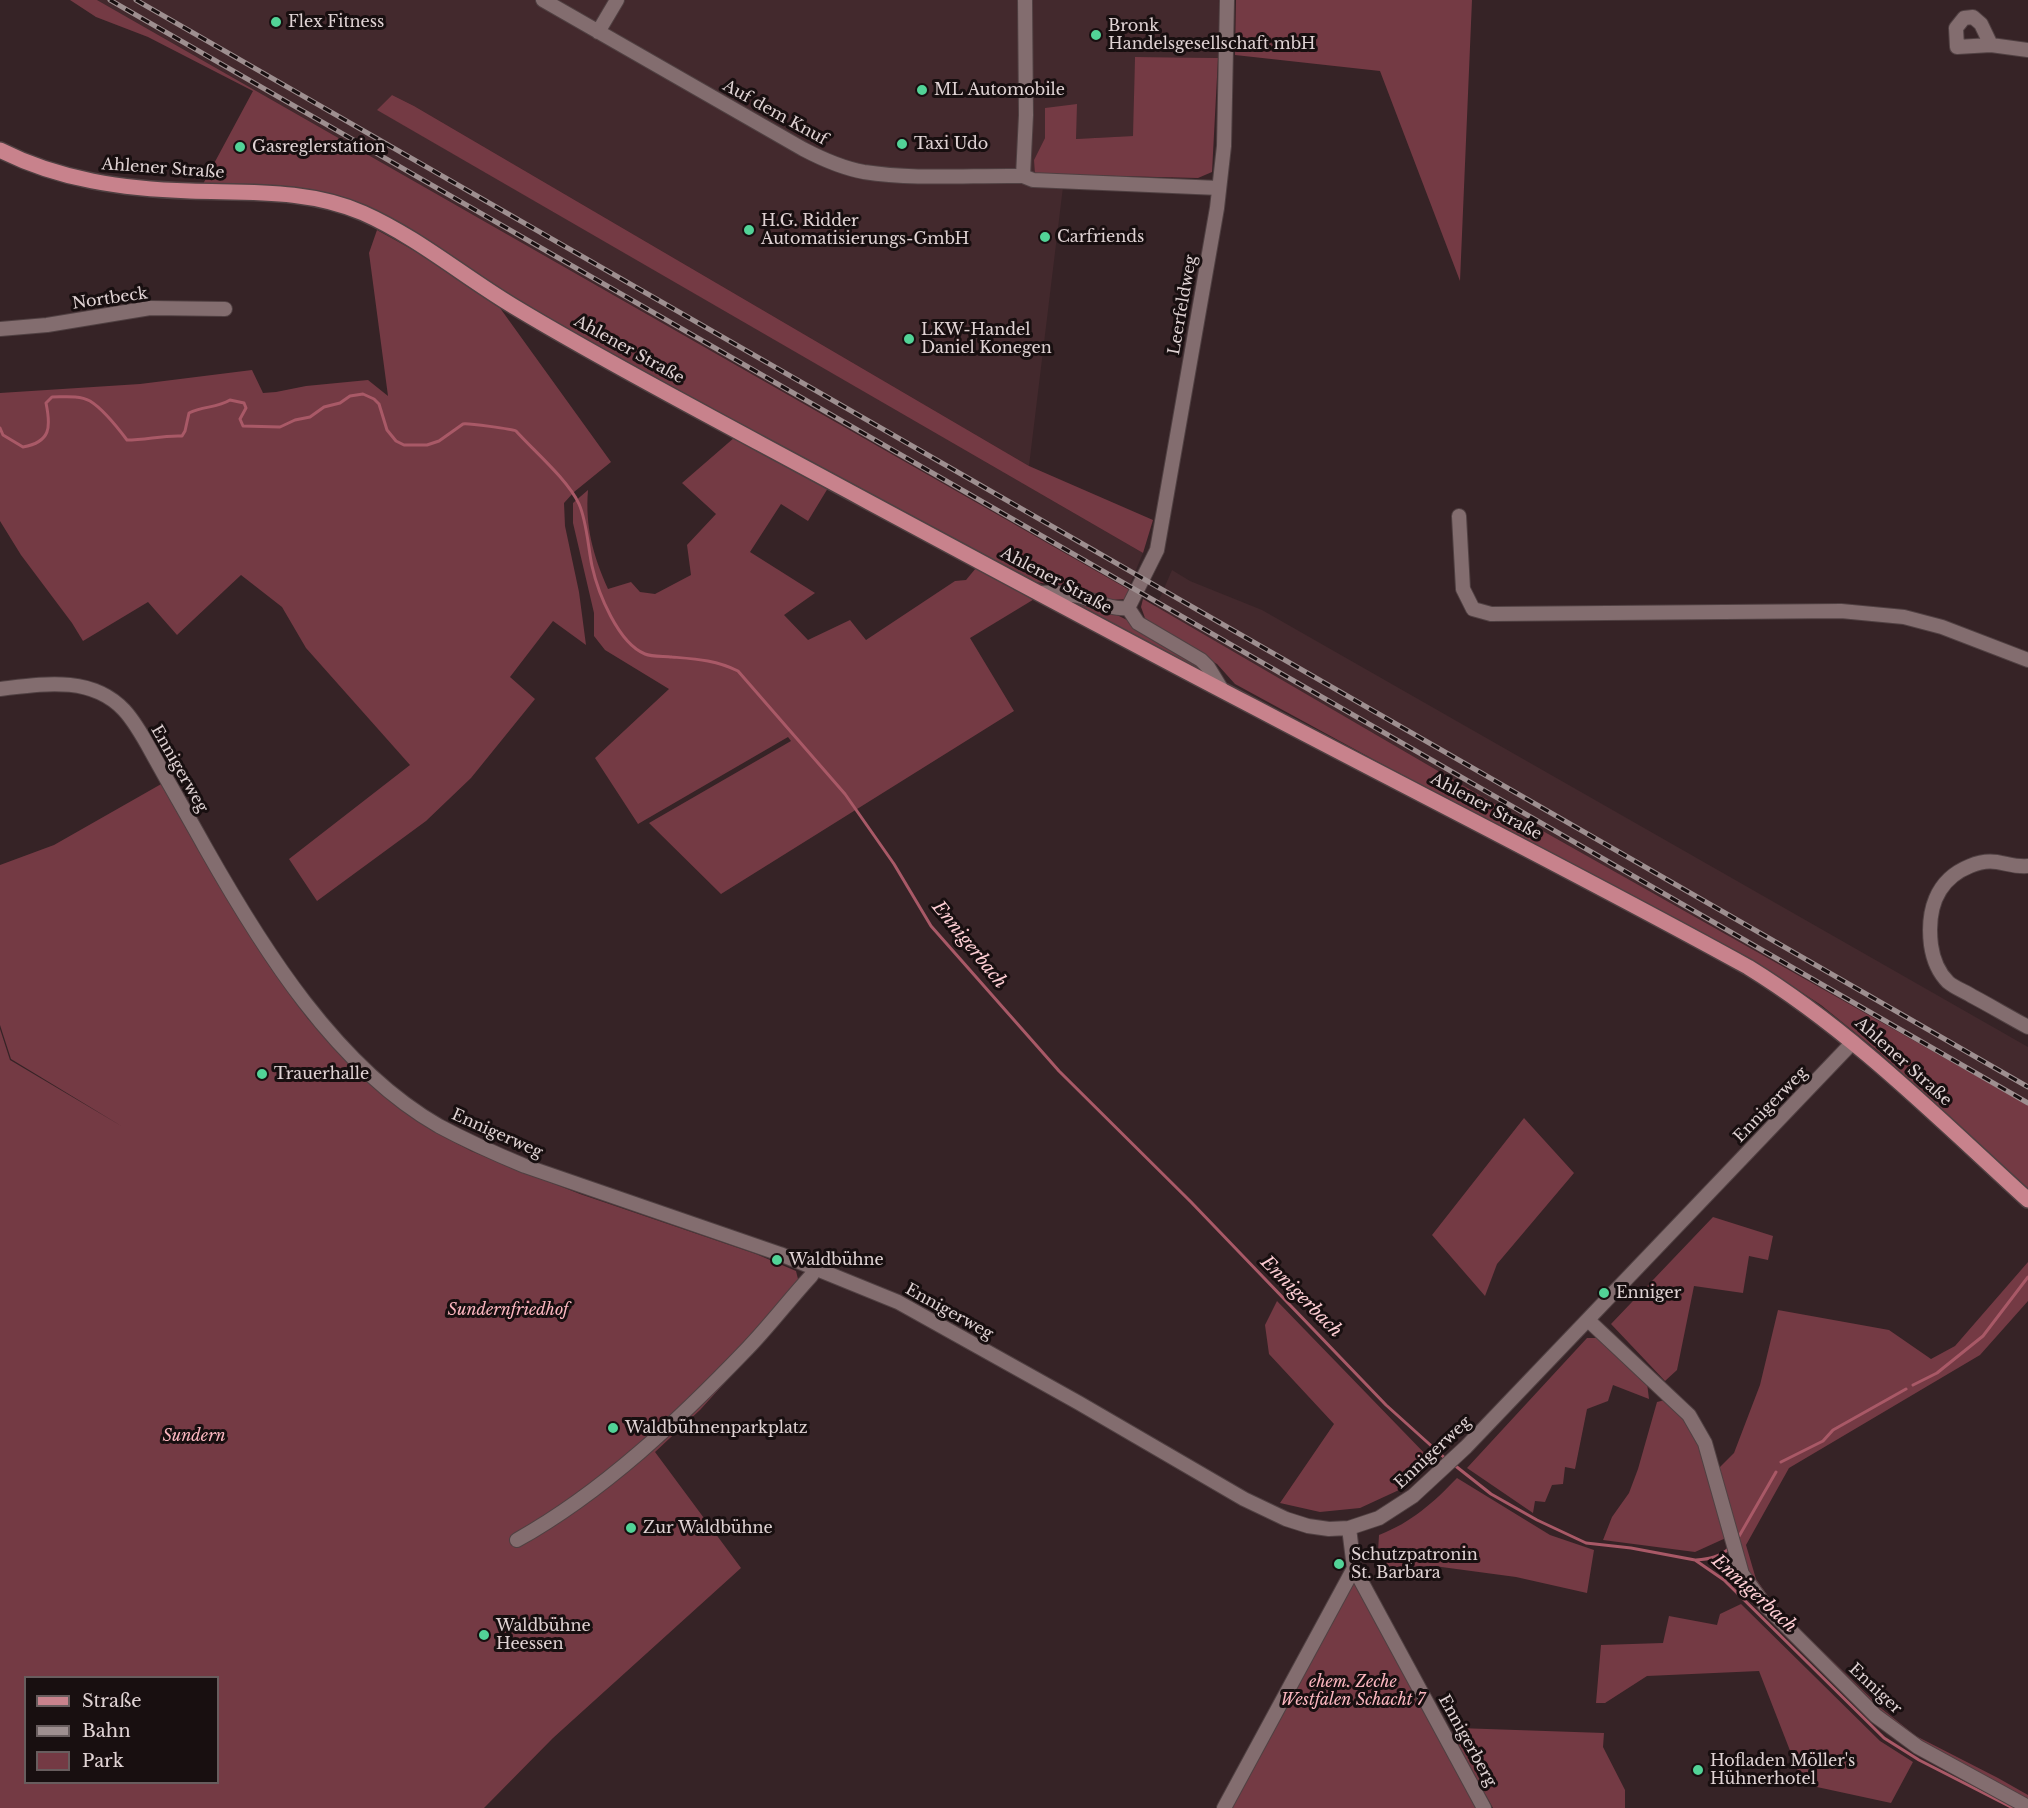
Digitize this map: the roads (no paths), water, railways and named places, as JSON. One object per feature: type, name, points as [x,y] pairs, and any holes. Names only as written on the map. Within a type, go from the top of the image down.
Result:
[{"type":"main road","name":"Ahlener Straße","points":[[0,150],[39,167],[70,177],[101,183],[185,191],[281,193],[310,197],[363,213],[430,252],[512,306],[631,372],[1222,690],[1748,967],[1791,993],[1853,1042],[2028,1200]]},
{"type":"street","name":"Auf dem Knuf","points":[[543,0],[803,149],[831,163],[862,172],[893,175],[1023,176],[1033,180],[1219,188]]},
{"type":"street","points":[[598,32],[617,0]]},
{"type":"street","points":[[1023,176],[1026,115],[1025,0]]},
{"type":"street","name":"Leerfeldweg","points":[[1128,608],[1147,574],[1159,541],[1219,188],[1224,146],[1227,0]]},
{"type":"street","points":[[1991,45],[2028,50]]},
{"type":"street","name":"Nortbeck","points":[[0,329],[47,325],[150,308],[225,309]]},
{"type":"street","points":[[1459,516],[1463,590],[1473,609],[1491,614],[1841,611],[1904,617],[1981,641],[2028,660]]},
{"type":"street","points":[[1040,593],[1056,592],[1111,607],[1128,608],[1138,623],[1201,660],[1222,690]]},
{"type":"street","name":"Ennigerweg","points":[[0,689],[50,683],[67,684],[89,688],[124,710],[143,737],[262,942],[298,993],[365,1070],[396,1096],[438,1125],[525,1167],[816,1268],[898,1302],[1244,1499],[1286,1519],[1308,1526],[1329,1529],[1349,1528],[1379,1518],[1413,1496],[1466,1447],[1853,1042]]},
{"type":"street","points":[[2028,866],[1990,861],[1981,862],[1958,872],[1948,880],[1934,899],[1929,932],[1938,969],[1949,982],[2028,1027]]},
{"type":"street","points":[[517,1540],[536,1530],[639,1455],[749,1347],[816,1268]]},
{"type":"street","name":"Enniger","points":[[1588,1320],[1689,1415],[1698,1428],[1705,1443],[1742,1574],[1764,1604],[1876,1716],[1918,1747],[2028,1807]]},
{"type":"street","name":"Ennigerberg","points":[[1349,1528],[1354,1568],[1484,1808]]},
{"type":"street","points":[[1224,1808],[1354,1568]]},
{"type":"waterway","name":"Ennigerbach","points":[[0,428],[3,435],[23,447],[39,441],[47,432],[46,403],[52,397],[76,397],[90,401],[115,424],[127,440],[182,436],[189,413],[230,400],[244,403],[246,408],[240,419],[243,426],[280,427],[295,420],[310,417],[324,407],[340,403],[350,396],[363,394],[379,404],[387,430],[396,441],[404,445],[427,445],[439,441],[463,424],[516,431],[559,476],[579,504],[599,590],[611,616],[626,639],[635,648],[648,655],[706,661],[722,664],[738,671],[845,794],[894,864],[931,926],[1059,1071],[1191,1202],[1386,1405],[1447,1460]]},
{"type":"waterway","points":[[1913,1385],[1937,1373],[1983,1336],[2028,1277]]},
{"type":"waterway","points":[[1781,1462],[1823,1441],[1833,1430],[1906,1389]]},
{"type":"waterway","name":"Ennigerbach","points":[[1453,1464],[1491,1494],[1537,1520],[1586,1543],[1631,1548],[1695,1560],[1724,1580],[1884,1738],[1919,1760],[2013,1808]]},
{"type":"waterway","points":[[1738,1538],[1776,1472]]},
{"type":"waterway","points":[[1696,1560],[1714,1557],[1730,1548]]},
{"type":"railway","points":[[110,0],[2028,1103]]},
{"type":"railway","points":[[136,0],[2028,1087]]},
{"type":"place","name":"Flex Fitness","points":[[276,22]]},
{"type":"place","name":"Bronk Handelsgesellschaft mbH","points":[[1096,35]]},
{"type":"place","name":"ML Automobile","points":[[922,90]]},
{"type":"place","name":"Taxi Udo","points":[[902,144]]},
{"type":"place","name":"Gasreglerstation","points":[[240,147]]},
{"type":"place","name":"H.G. Ridder Automatisierungs-GmbH","points":[[749,230]]},
{"type":"place","name":"Carfriends","points":[[1045,237]]},
{"type":"place","name":"LKW-Handel Daniel Konegen","points":[[909,339]]},
{"type":"place","name":"Trauerhalle","points":[[262,1074]]},
{"type":"place","name":"Waldbühne","points":[[777,1260]]},
{"type":"place","name":"Enniger","points":[[1604,1293]]},
{"type":"place","name":"Waldbühnenparkplatz","points":[[613,1428]]},
{"type":"place","name":"Zur Waldbühne","points":[[631,1528]]},
{"type":"place","name":"Schutzpatronin St. Barbara","points":[[1339,1564]]},
{"type":"place","name":"Waldbühne Heessen","points":[[484,1635]]},
{"type":"place","name":"Hofladen Möller's Hühnerhotel","points":[[1698,1770]]},
{"type":"park label","name":"Sundernfriedhof","points":[[508,1310]]},
{"type":"park label","name":"Sundern","points":[[194,1436]]},
{"type":"park label","name":"ehem. Zeche Westfalen Schacht 7","points":[[1353,1691]]}]
